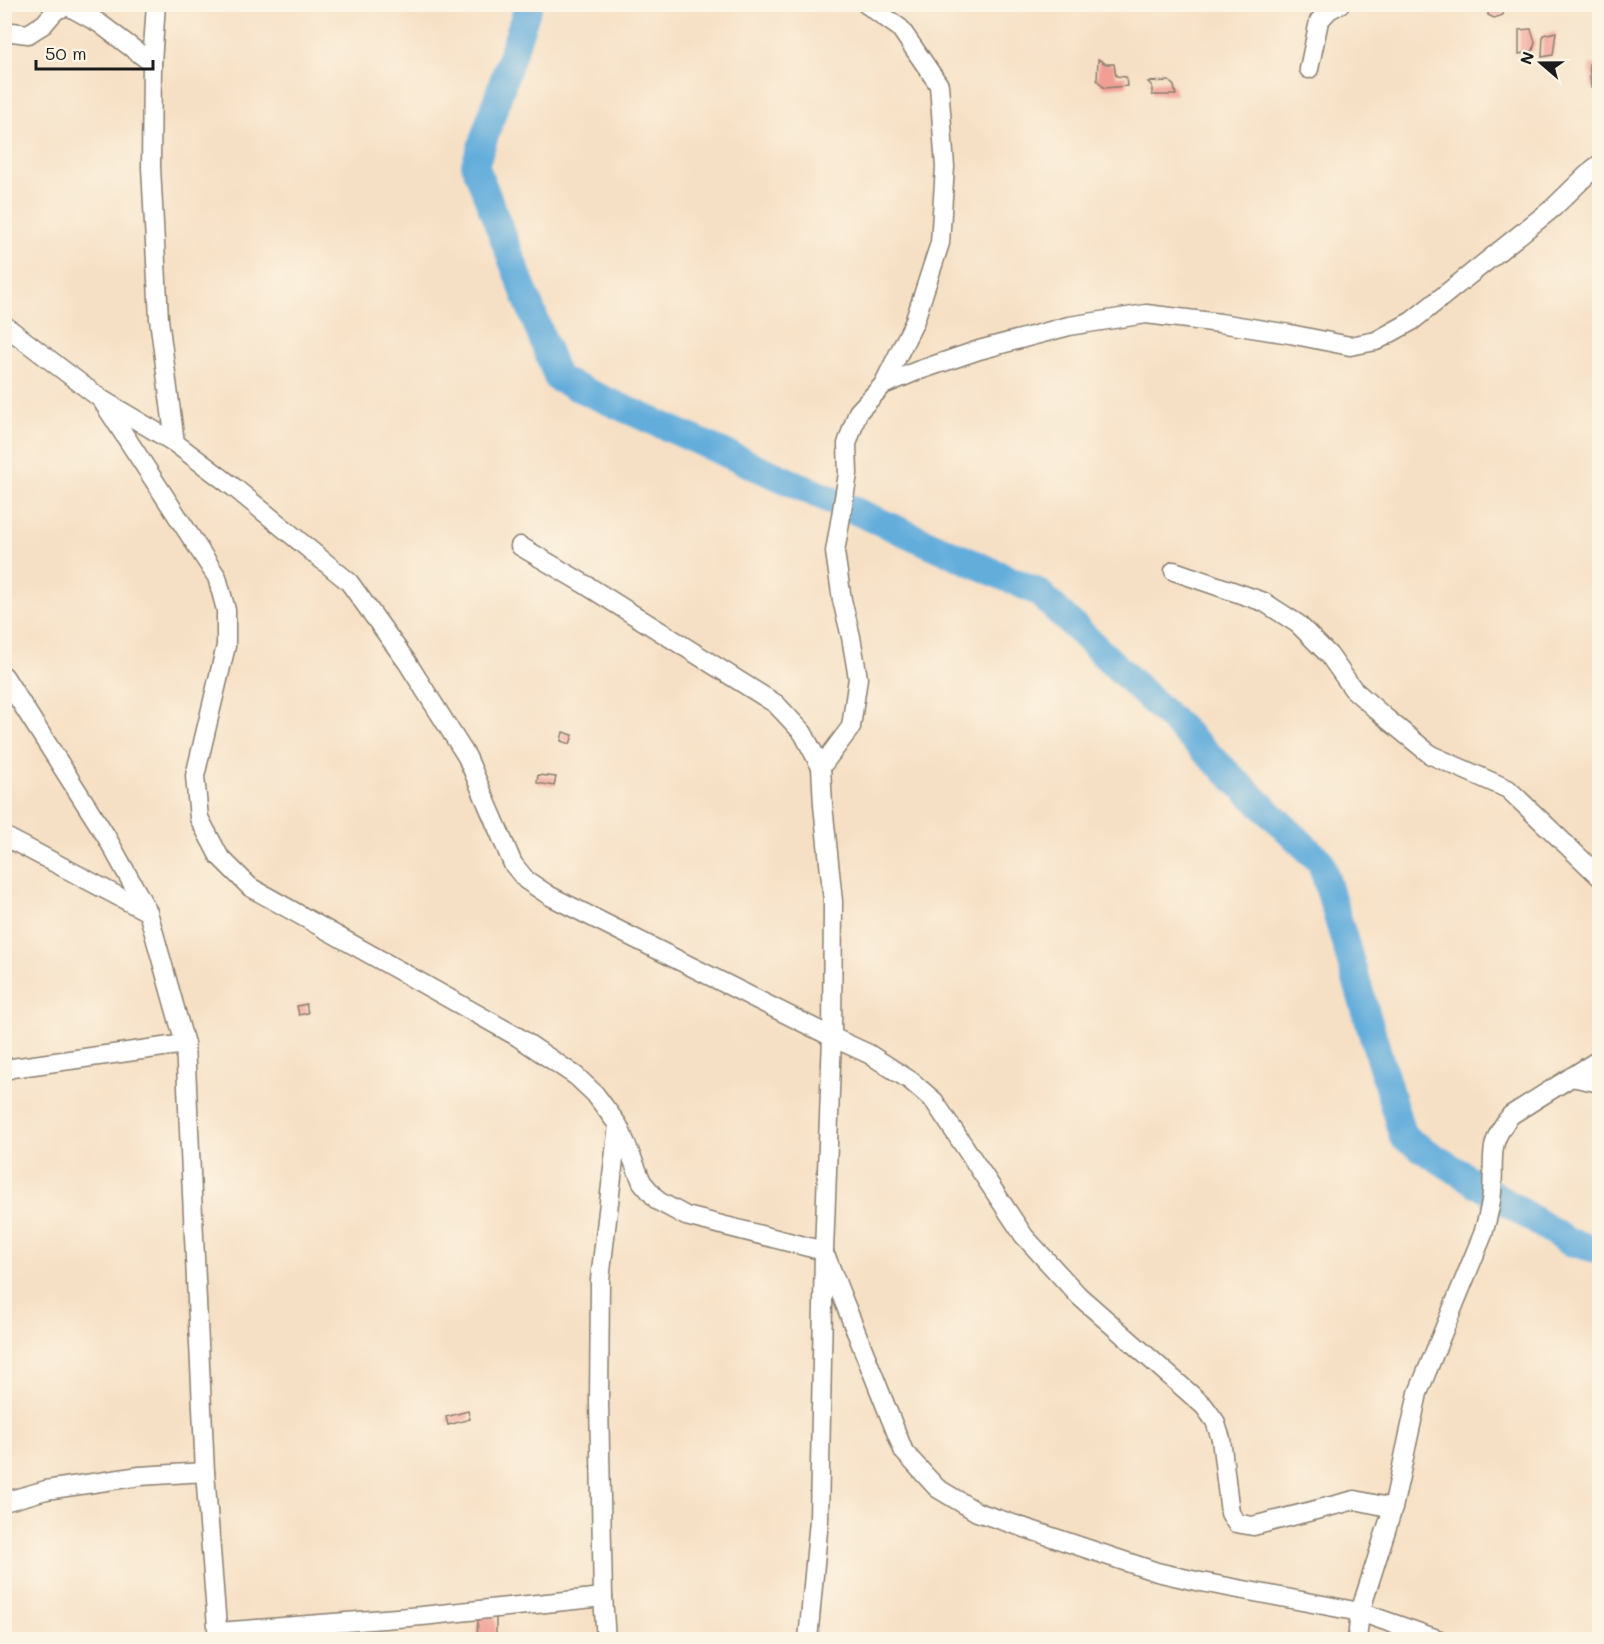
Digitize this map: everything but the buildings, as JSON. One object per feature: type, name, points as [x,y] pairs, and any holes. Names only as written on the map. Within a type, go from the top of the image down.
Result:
[{"type":"street","points":[[93,4],[99,23]]},
{"type":"street","points":[[156,4],[152,63],[151,167],[159,319],[175,444]]},
{"type":"street","points":[[821,767],[850,727],[858,678],[835,552],[848,474],[847,444],[858,412],[883,385],[914,323],[940,243],[945,167],[939,85],[900,28],[866,4]]},
{"type":"street","points":[[1309,69],[1319,21],[1329,10],[1340,4]]},
{"type":"street","points":[[4,31],[28,34],[44,24],[56,10],[69,6],[99,23],[152,63]]},
{"type":"street","points":[[883,385],[979,350],[1069,326],[1146,314],[1278,332],[1350,346],[1376,341],[1412,321],[1553,208],[1599,164]]},
{"type":"street","points":[[4,325],[101,399],[175,444],[236,489],[349,582],[407,662],[467,757],[513,864],[526,880],[550,896],[869,1054],[911,1081],[934,1101],[1024,1236],[1079,1296],[1204,1406],[1215,1421],[1221,1439],[1230,1514],[1236,1523],[1253,1526],[1355,1500],[1393,1508]]},
{"type":"street","points":[[101,399],[217,577],[226,610],[226,646],[195,776],[199,818],[219,856],[250,888],[518,1037],[576,1076],[595,1094],[618,1125],[642,1182],[658,1201],[686,1216],[824,1251]]},
{"type":"street","points":[[520,546],[776,704],[803,733],[821,767],[833,901],[832,1037],[824,1251],[819,1520],[808,1640]]},
{"type":"street","points":[[1174,571],[1264,602],[1298,624],[1329,655],[1353,689],[1387,719],[1431,755],[1508,789],[1599,877]]},
{"type":"street","points":[[4,676],[106,836],[148,912],[185,1044],[205,1472],[218,1636],[603,1597]]},
{"type":"street","points":[[4,836],[148,912]]},
{"type":"street","points":[[4,1071],[185,1044]]},
{"type":"street","points":[[1357,1640],[1360,1612],[1393,1508],[1418,1393],[1490,1212],[1492,1155],[1495,1140],[1500,1128],[1511,1115],[1599,1059]]},
{"type":"street","points":[[1571,1077],[1599,1083]]},
{"type":"street","points":[[606,1640],[599,1401],[600,1280],[618,1125]]},
{"type":"street","points":[[824,1251],[904,1452],[937,1488],[977,1512],[1157,1572],[1360,1612],[1440,1640]]},
{"type":"street","points":[[4,1502],[46,1490],[140,1476],[205,1472]]},
{"type":"waterway","points":[[529,4],[475,165],[558,379],[1038,592],[1321,862],[1403,1137],[1569,1242],[1600,1250]]}]
